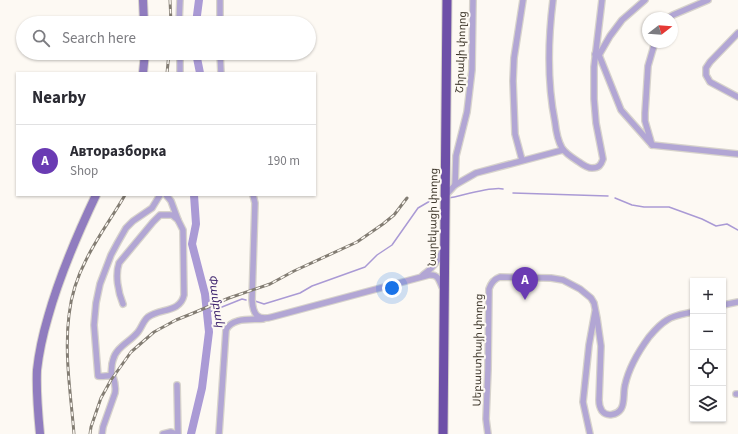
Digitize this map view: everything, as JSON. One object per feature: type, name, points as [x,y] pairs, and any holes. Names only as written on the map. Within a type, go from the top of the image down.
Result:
[{"type":"highway","name":"Նարեկացի փողոց","points":[[443,434],[447,0]]},
{"type":"main road","points":[[143,0],[144,16]]},
{"type":"main road","points":[[143,72],[144,60]]},
{"type":"main road","points":[[40,434],[37,389],[43,336],[51,305],[64,267],[96,196]]},
{"type":"street","points":[[179,16],[180,0]]},
{"type":"street","points":[[220,0],[220,16]]},
{"type":"street","name":"Շիրակի փողոց","points":[[455,185],[456,156],[467,112],[472,70],[473,0]]},
{"type":"street","points":[[522,160],[515,134],[513,81],[514,58],[523,0]]},
{"type":"street","points":[[553,0],[549,46],[549,82],[551,105],[556,131],[563,150],[586,167],[592,168],[598,168],[603,159],[596,123],[594,99],[594,66],[597,55],[602,0]]},
{"type":"street","points":[[597,55],[622,20],[645,0]]},
{"type":"street","points":[[678,12],[708,0]]},
{"type":"street","points":[[738,33],[706,68],[706,75],[710,82],[738,97]]},
{"type":"street","points":[[652,145],[645,120],[645,113],[648,66],[653,48]]},
{"type":"street","points":[[597,55],[621,110],[652,145],[738,154]]},
{"type":"street","points":[[180,60],[180,72]]},
{"type":"street","points":[[220,60],[221,72]]},
{"type":"street","points":[[445,196],[455,185],[476,173],[563,150]]},
{"type":"street","points":[[111,375],[98,376],[97,372],[97,351],[94,325],[96,303],[100,284],[111,255],[126,228],[133,221],[152,208],[159,196]]},
{"type":"street","points":[[111,375],[113,358],[138,332],[143,322],[153,314],[176,307],[183,301],[183,230],[171,201],[167,196]]},
{"type":"street","points":[[253,196],[255,203],[252,309],[257,316],[264,319]]},
{"type":"street","points":[[123,304],[120,297],[118,284],[117,269],[119,263],[160,215],[172,216],[178,220]]},
{"type":"street","points":[[419,277],[434,266],[440,258],[445,242]]},
{"type":"street","points":[[219,434],[226,330],[228,325],[236,321],[272,318],[429,275],[436,276],[439,279],[445,293]]},
{"type":"street","name":"Սեբաստիայի փողոց","points":[[488,434],[486,419],[489,298],[490,285],[493,281],[500,277],[551,278],[563,280],[580,289],[591,298],[596,310],[599,326],[601,346],[599,400],[602,411],[605,414],[613,415],[621,408],[624,387],[632,363],[638,352],[651,335],[667,319],[690,313]]},
{"type":"street","points":[[726,304],[738,302]]},
{"type":"street","points":[[590,434],[583,402],[589,345],[596,310]]},
{"type":"street","points":[[102,434],[103,426],[115,393],[116,384],[114,376],[111,375]]},
{"type":"street","points":[[163,434],[171,432],[177,434],[177,385]]},
{"type":"waterway","name":"Փամբակ","points":[[197,16],[199,0]]},
{"type":"waterway","name":"Փամբակ","points":[[197,60],[200,72]]},
{"type":"waterway","points":[[449,198],[484,190],[498,188],[503,189]]},
{"type":"waterway","points":[[513,193],[608,196]]},
{"type":"waterway","name":"Փամբակ","points":[[191,434],[202,388],[209,332],[205,294],[192,244],[196,224],[194,196]]},
{"type":"waterway","points":[[615,198],[632,205],[644,207],[669,207],[702,219],[716,226],[727,224],[738,230]]},
{"type":"waterway","points":[[255,301],[264,304],[300,293],[312,286],[365,267],[377,255],[392,245],[418,208],[430,201],[438,201]]},
{"type":"waterway","points":[[207,313],[242,299],[246,300]]},
{"type":"railway","points":[[170,0],[171,16]]},
{"type":"railway","points":[[167,72],[168,60]]},
{"type":"railway","points":[[74,434],[68,375],[67,345],[71,300],[78,278],[87,258],[124,196]]},
{"type":"railway","points":[[90,434],[101,398],[111,380],[131,352],[154,332],[176,320],[229,298],[270,284],[294,271],[357,242],[394,215],[407,198]]},
{"type":"place","name":"Авторазборка","points":[[525,300]]}]
